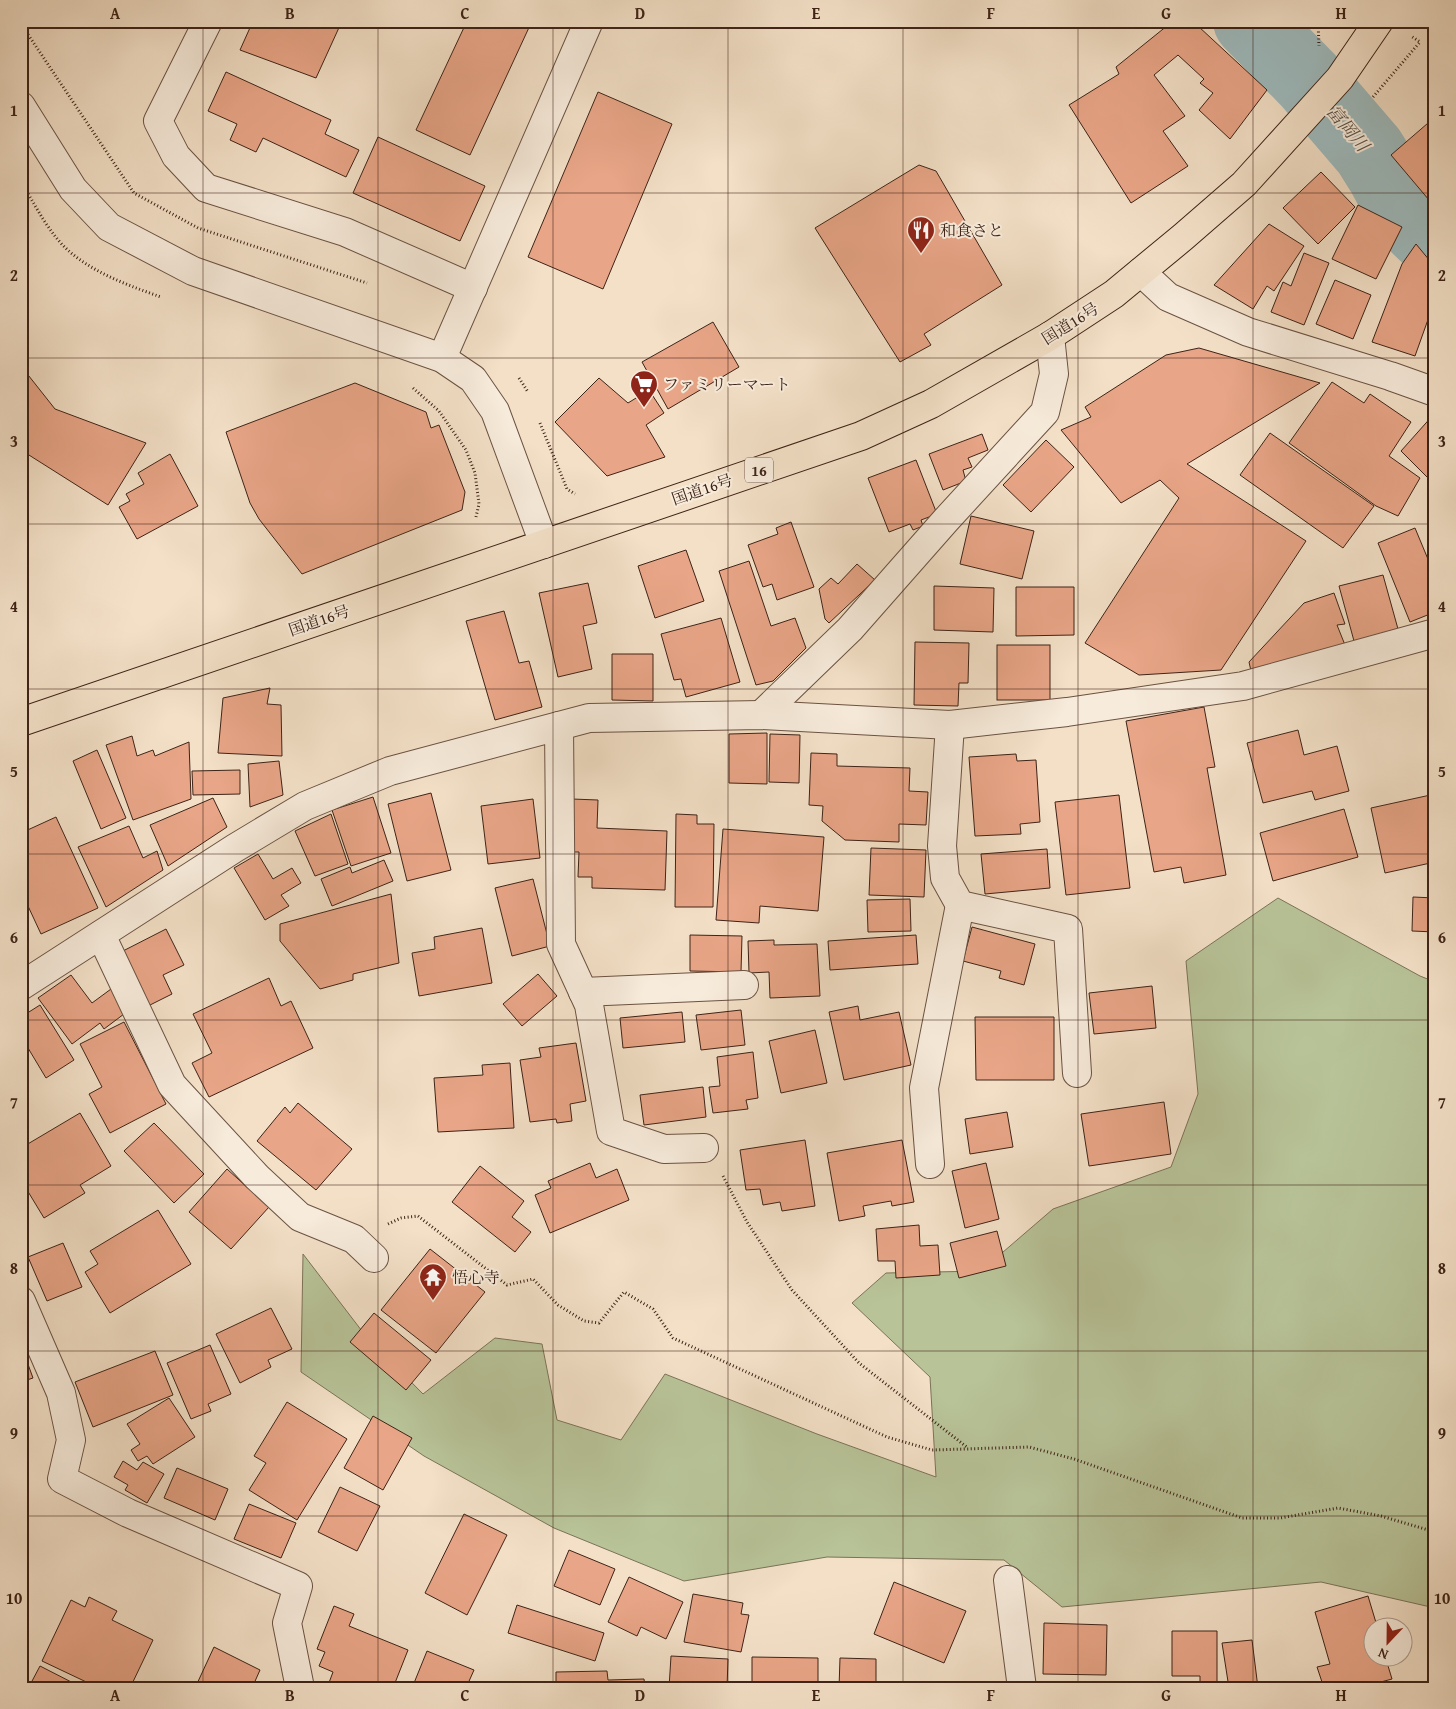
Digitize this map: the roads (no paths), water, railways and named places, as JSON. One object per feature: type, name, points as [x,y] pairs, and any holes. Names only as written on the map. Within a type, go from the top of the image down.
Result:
[{"type":"highway","name":"国道16号","points":[[21,722],[861,436],[931,404],[1050,336],[1114,294],[1244,184],[1340,78],[1379,21]]},
{"type":"street","points":[[208,21],[158,121],[176,156],[206,188],[345,232],[473,288]]},
{"type":"street","points":[[442,358],[589,21]]},
{"type":"street","points":[[21,106],[73,189],[109,227],[193,271],[442,358],[473,379],[496,411],[544,544]]},
{"type":"street","points":[[1141,272],[1168,297],[1261,337],[1390,376],[1435,392]]},
{"type":"street","points":[[761,715],[850,629],[1045,412],[1054,374],[1050,336]]},
{"type":"street","points":[[21,986],[235,848],[305,806],[390,771],[589,718],[761,715],[950,725],[1067,712],[1243,686],[1435,633]]},
{"type":"street","points":[[930,1164],[924,1088],[960,905],[945,878],[942,846],[950,725]]},
{"type":"street","points":[[559,726],[562,944],[589,1005],[611,1131],[664,1149],[704,1148]]},
{"type":"street","points":[[960,905],[1068,929],[1077,1073]]},
{"type":"street","points":[[101,935],[172,1086],[257,1177],[300,1217],[354,1239],[374,1258]]},
{"type":"street","points":[[583,992],[744,985]]},
{"type":"street","points":[[21,1301],[61,1393],[71,1440],[62,1479],[128,1513],[298,1586],[287,1624],[300,1688]]},
{"type":"street","points":[[1008,1580],[1022,1688]]},
{"type":"waterway","name":"富岡川","points":[[1250,21],[1308,80],[1369,151],[1405,214],[1435,243]]},
{"type":"waterway","points":[[1405,214],[1435,183]]},
{"type":"place","name":"和食さと","points":[[921,254]]},
{"type":"place","name":"ファミリーマート","points":[[644,408]]},
{"type":"place","name":"悟心寺","points":[[433,1301]]}]
